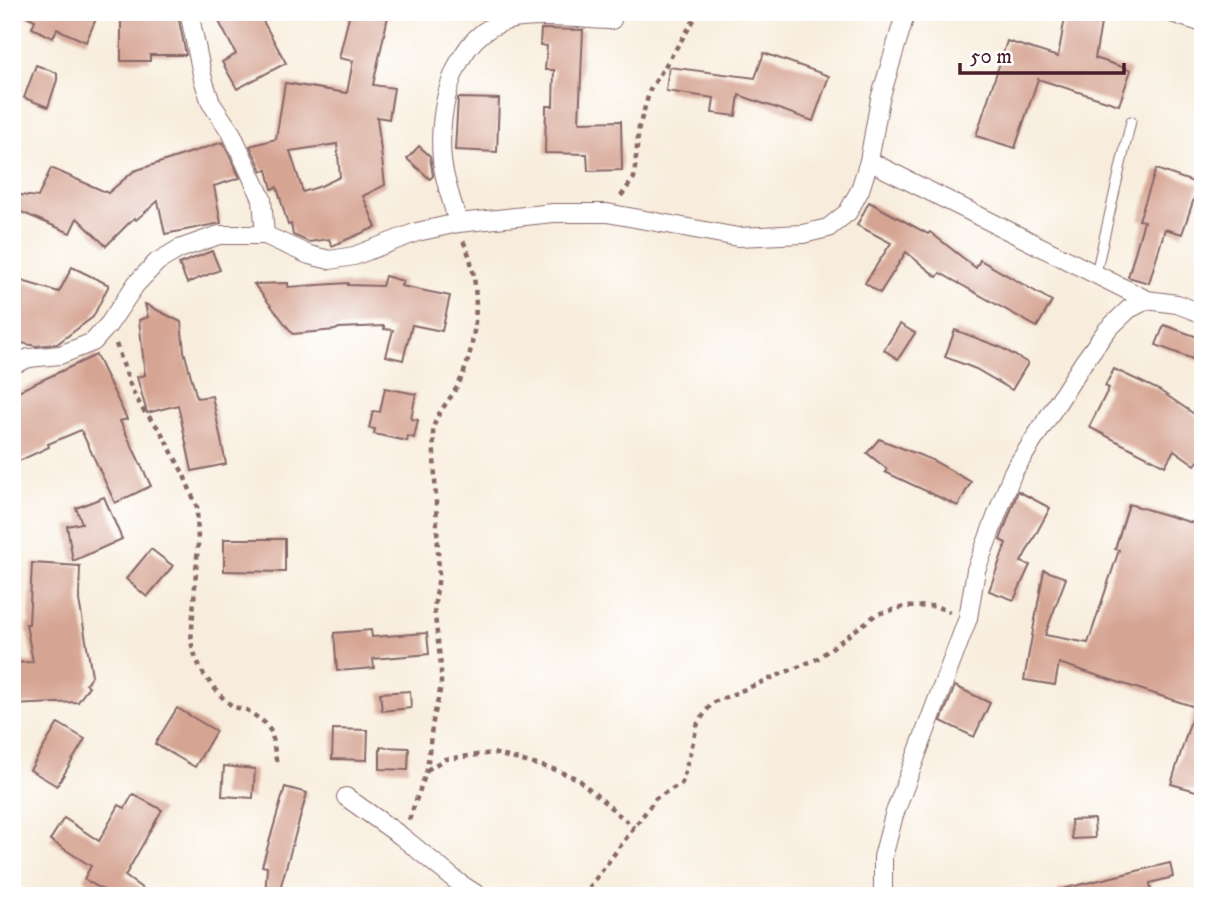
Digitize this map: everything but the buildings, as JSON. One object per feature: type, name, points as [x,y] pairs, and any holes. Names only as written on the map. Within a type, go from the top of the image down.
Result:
[{"type":"street","points":[[189,12],[211,103],[232,134],[262,199],[265,235]]},
{"type":"street","points":[[12,365],[29,358],[60,355],[93,342],[109,324],[136,284],[157,262],[179,249],[219,235],[265,235],[309,255],[330,260],[354,256],[417,232],[456,224],[553,213],[607,213],[738,237],[803,234],[828,228],[848,212],[860,190],[869,162],[880,99],[906,12]]},
{"type":"street","points":[[1168,12],[1203,23]]},
{"type":"street","points":[[456,224],[442,160],[444,110],[454,70],[477,37],[510,20],[612,20]]},
{"type":"street","points":[[869,162],[1147,300],[1177,304],[1203,314]]},
{"type":"street","points":[[883,896],[883,857],[894,815],[968,618],[976,570],[1013,472],[1107,330],[1129,309],[1147,300]]},
{"type":"street","points":[[346,797],[479,896]]},
{"type":"lane","points":[[1096,273],[1131,121]]},
{"type":"path","points":[[607,213],[634,178],[639,127],[650,90],[699,12]]},
{"type":"path","points":[[401,836],[414,811],[427,770],[432,726],[441,686],[434,608],[439,576],[433,430],[435,420],[459,383],[473,345],[477,302],[468,250],[456,224]]},
{"type":"path","points":[[109,324],[132,390],[143,410],[160,429],[197,507],[198,544],[191,642],[196,659],[220,695],[233,707],[247,710],[265,723],[272,733],[277,766]]},
{"type":"path","points":[[583,896],[656,798],[682,783],[698,723],[712,703],[817,659],[877,614],[904,607],[935,606],[968,618]]},
{"type":"path","points":[[427,770],[445,759],[493,753],[556,770],[578,779],[634,828]]}]
